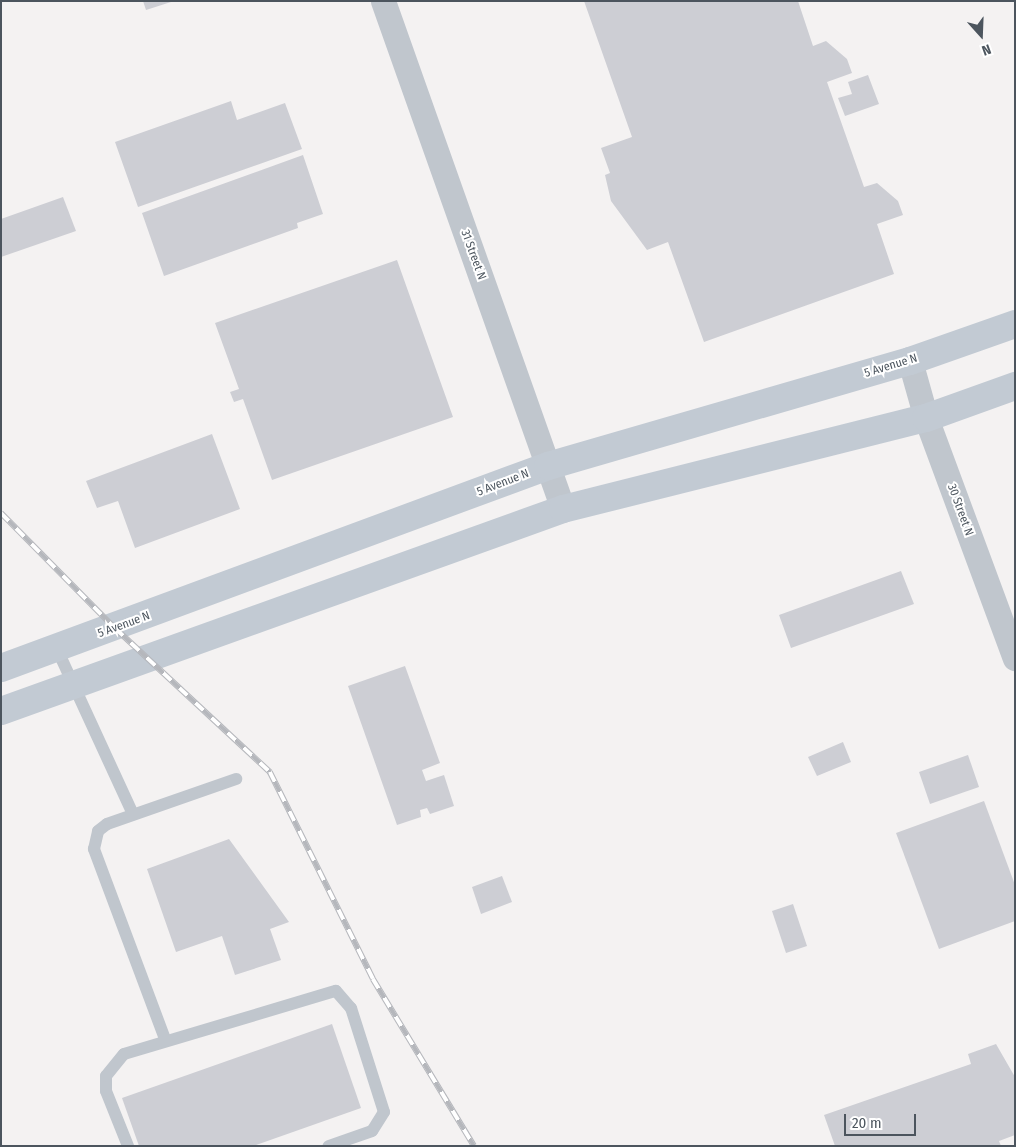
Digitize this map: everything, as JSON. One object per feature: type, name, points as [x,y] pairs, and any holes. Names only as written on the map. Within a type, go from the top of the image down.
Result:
[{"type":"main road","name":"5 Avenue N","points":[[1,668],[57,649],[548,466],[910,361],[1015,324]]},
{"type":"main road","points":[[1,711],[563,509],[926,418],[1015,386]]},
{"type":"street","name":"31 Street N","points":[[383,1],[563,509]]},
{"type":"street","name":"30 Street N","points":[[910,361],[926,418],[1015,658]]},
{"type":"lane","points":[[57,649],[133,814]]},
{"type":"lane","points":[[165,1039],[94,849],[98,831],[133,814],[236,779]]},
{"type":"lane","points":[[128,1146],[106,1091],[106,1076],[124,1054],[165,1039],[336,991],[351,1008],[384,1099],[384,1112],[372,1131],[329,1146]]},
{"type":"building","points":[[143,1],[171,1],[171,2],[146,10]]},
{"type":"building","points":[[584,1],[798,1],[813,46],[826,41],[847,59],[852,73],[827,82],[864,187],[877,183],[898,201],[903,215],[877,224],[894,274],[704,342],[668,242],[647,250],[611,201],[605,175],[610,173],[601,148],[632,137]]},
{"type":"building","points":[[868,75],[879,104],[845,116],[838,98],[852,94],[848,82]]},
{"type":"building","points":[[231,101],[237,120],[285,103],[302,149],[138,207],[115,142]]},
{"type":"building","points":[[303,155],[323,214],[297,223],[298,228],[164,276],[142,213]]},
{"type":"building","points":[[63,197],[76,231],[1,257],[1,219]]},
{"type":"building","points":[[397,260],[453,417],[272,480],[243,399],[234,402],[230,392],[239,389],[215,323]]},
{"type":"building","points":[[212,434],[240,509],[135,548],[118,501],[97,508],[86,481]]},
{"type":"building","points":[[901,571],[914,604],[791,648],[779,615]]},
{"type":"building","points":[[405,666],[440,763],[422,770],[426,781],[444,775],[454,806],[430,814],[427,808],[420,810],[421,817],[397,825],[348,686]]},
{"type":"building","points":[[843,742],[851,762],[817,776],[808,757]]},
{"type":"building","points":[[968,755],[979,787],[930,804],[919,772]]},
{"type":"building","points":[[984,801],[1015,885],[1015,921],[939,949],[896,833]]},
{"type":"building","points":[[229,839],[289,922],[270,929],[281,960],[235,975],[222,936],[176,952],[147,869]]},
{"type":"building","points":[[502,876],[512,902],[481,914],[472,887]]},
{"type":"building","points":[[793,904],[807,946],[786,953],[772,911]]},
{"type":"building","points":[[332,1024],[361,1108],[253,1146],[139,1146],[122,1098]]},
{"type":"building","points":[[996,1044],[1015,1077],[1015,1135],[999,1141],[1001,1146],[835,1146],[824,1115],[971,1064],[968,1054]]},
{"type":"railway","points":[[1,513],[115,628],[270,772],[373,979],[474,1146]]}]
